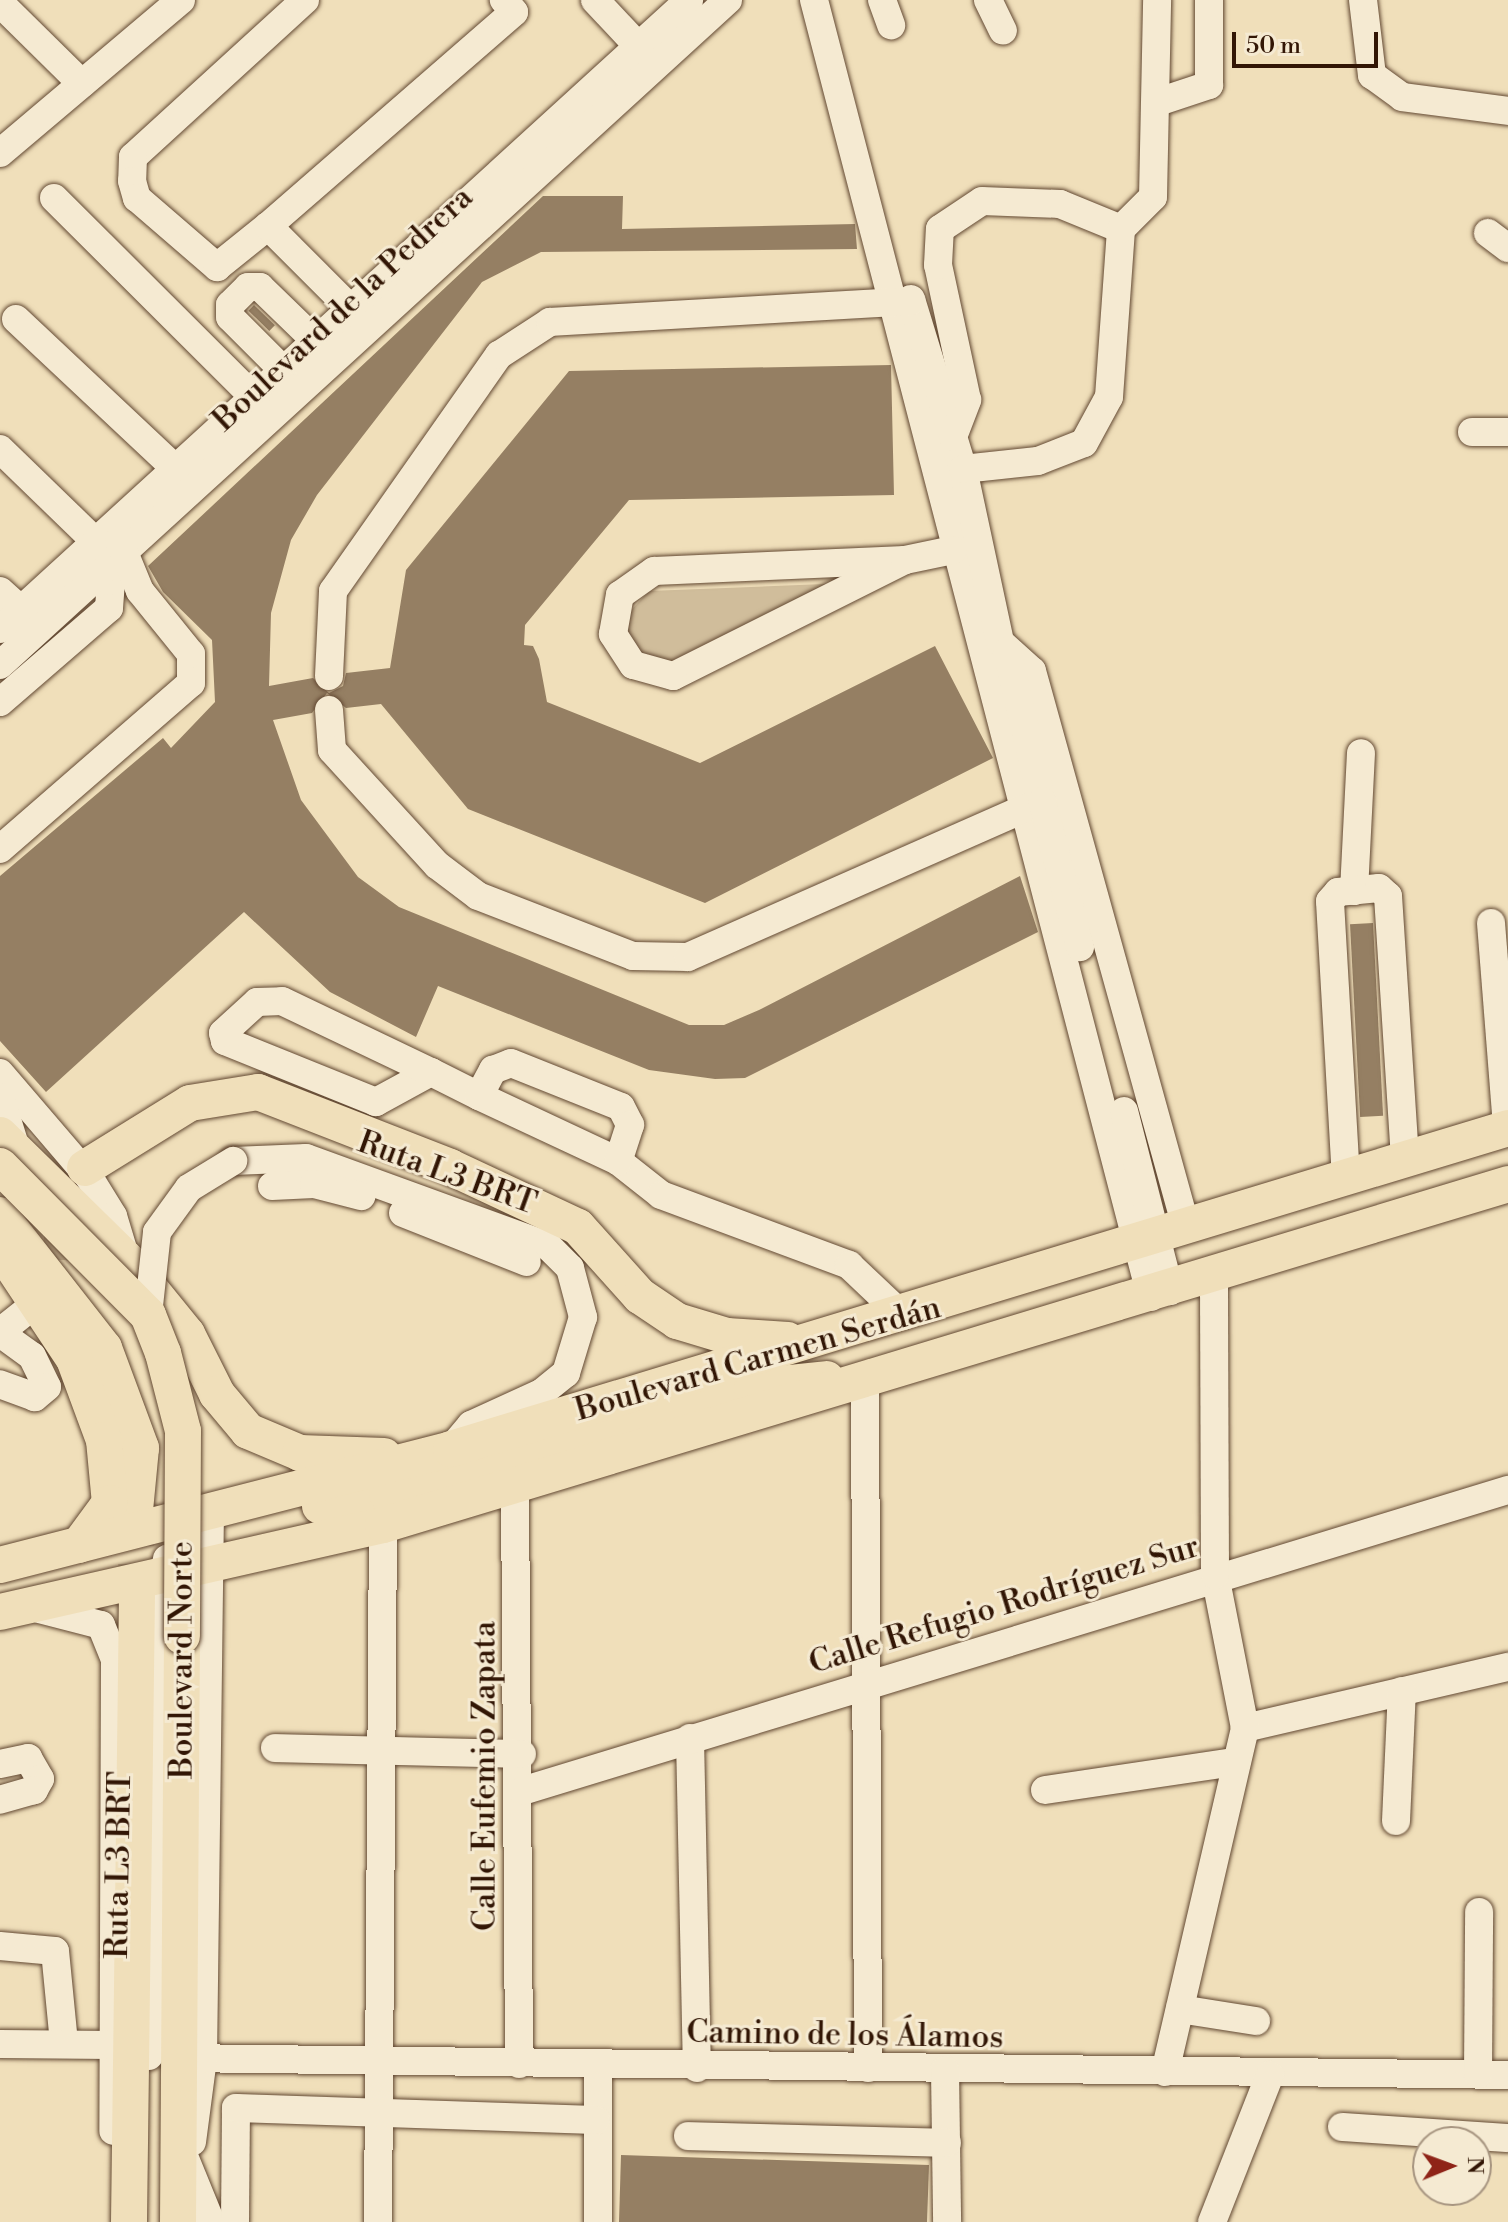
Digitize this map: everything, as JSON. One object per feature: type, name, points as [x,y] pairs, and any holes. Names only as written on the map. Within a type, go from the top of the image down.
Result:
[{"type":"main road","points":[[85,1168],[190,1103],[258,1092],[450,1167],[578,1227],[640,1296],[677,1321],[727,1336],[809,1341]]},
{"type":"main road","name":"Boulevard Carmen Serdán","points":[[0,1565],[189,1512],[451,1449],[1034,1277],[1507,1128]]},
{"type":"main road","points":[[6,1151],[126,1259],[187,1334],[217,1394],[248,1431],[300,1453],[409,1458]]},
{"type":"main road","name":"Boulevard Norte","points":[[6,1151],[148,1315],[183,1431],[182,1636],[192,2058],[179,2222]]},
{"type":"main road","name":"Boulevard Carmen Serdán","points":[[7,1610],[162,1569],[383,1525],[865,1383],[1049,1324],[1214,1279],[1508,1184]]},
{"type":"main road","points":[[0,1215],[104,1348],[152,1484],[189,1512],[387,1494],[752,1387],[802,1379],[865,1383]]},
{"type":"main road","points":[[0,1248],[55,1284],[91,1398],[111,1479],[110,1503],[79,1545]]},
{"type":"main road","points":[[1034,1277],[1049,1324]]},
{"type":"main road","name":"Boulevard Norte","points":[[135,2214],[137,1596]]},
{"type":"street","points":[[305,0],[133,157],[137,198],[212,265],[223,266],[514,12],[504,0]]},
{"type":"street","points":[[595,0],[640,48]]},
{"type":"street","name":"Boulevard de la Pedrera","points":[[7,610],[104,534],[640,48],[689,0]]},
{"type":"street","name":"Boulevard de la Pedrera","points":[[0,665],[119,561],[728,0]]},
{"type":"street","points":[[814,0],[903,303],[1032,807],[1160,1235]]},
{"type":"street","points":[[831,0],[903,303],[963,469],[956,501],[953,550],[974,579],[1007,651],[1032,807]]},
{"type":"street","points":[[988,0],[1003,31]]},
{"type":"street","points":[[963,469],[1038,461],[1084,443],[1109,397],[1121,229],[1153,197],[1158,102],[1157,0]]},
{"type":"street","points":[[1158,102],[1209,85],[1209,0]]},
{"type":"street","points":[[1363,0],[1372,75],[1402,97],[1508,111]]},
{"type":"street","points":[[0,3],[82,84]]},
{"type":"street","points":[[0,153],[82,84],[160,6]]},
{"type":"street","points":[[54,198],[275,418]]},
{"type":"street","points":[[953,437],[967,400],[938,265],[940,229],[982,201],[1060,204],[1121,229]]},
{"type":"street","points":[[268,226],[352,308],[370,330]]},
{"type":"street","points":[[284,371],[230,317],[230,305],[248,287],[260,287],[336,361]]},
{"type":"street","points":[[329,676],[333,591],[499,355],[550,322],[903,303]]},
{"type":"street","points":[[16,319],[176,469]]},
{"type":"street","points":[[1472,432],[1508,432]]},
{"type":"street","points":[[0,449],[104,534],[140,591],[191,654],[191,683],[0,849]]},
{"type":"street","points":[[905,560],[673,676],[633,665],[613,634],[620,595],[654,571],[905,560],[953,550]]},
{"type":"street","points":[[0,702],[109,608],[119,561]]},
{"type":"street","points":[[1007,651],[1032,671],[1160,1235],[1160,1294]]},
{"type":"street","points":[[329,710],[332,750],[437,865],[478,896],[633,956],[688,957],[1032,807]]},
{"type":"street","points":[[1354,891],[1361,753]]},
{"type":"street","points":[[1346,1179],[1330,901],[1354,891],[1379,888],[1388,896],[1405,1160]]},
{"type":"street","points":[[1491,923],[1507,1128]]},
{"type":"street","points":[[431,1072],[376,1102],[225,1041],[223,1033],[226,1023],[257,1002],[282,1001],[618,1161],[661,1195],[849,1265],[903,1316]]},
{"type":"street","points":[[479,1096],[493,1070],[511,1063],[621,1107],[630,1125],[618,1161]]},
{"type":"street","points":[[0,1073],[89,1177],[113,1216],[126,1259]]},
{"type":"street","points":[[0,1097],[6,1151]]},
{"type":"street","name":"Ruta L3 BRT","points":[[148,1315],[157,1232],[189,1188],[233,1161],[306,1158],[548,1246],[570,1268],[583,1317],[566,1373],[541,1393],[471,1425],[451,1449]]},
{"type":"street","points":[[272,1186],[347,1190],[527,1262]]},
{"type":"street","points":[[1165,2072],[1245,1728],[1215,1575],[1214,1279]]},
{"type":"street","points":[[0,1384],[35,1397],[47,1387],[32,1356],[0,1332],[55,1284]]},
{"type":"street","points":[[865,1383],[871,1682],[868,2068]]},
{"type":"street","name":"Calle Eufemio Zapata","points":[[515,1487],[522,1754],[519,2064]]},
{"type":"street","name":"Calle Refugio Rodríguez Sur","points":[[522,1791],[1215,1575],[1508,1490]]},
{"type":"street","name":"Ruta L3 BRT","points":[[135,2214],[162,1569],[189,1512]]},
{"type":"street","name":"Boulevard Norte","points":[[189,1512],[212,1558],[192,2058]]},
{"type":"street","points":[[378,2222],[378,2112],[382,2061],[383,1525]]},
{"type":"street","points":[[7,1610],[83,1615],[101,1625],[115,1660],[114,2148],[135,2214]]},
{"type":"street","points":[[1245,1728],[1508,1667]]},
{"type":"street","points":[[1396,1821],[1402,1691]]},
{"type":"street","points":[[690,1738],[697,2068]]},
{"type":"street","points":[[275,1748],[384,1748],[522,1754]]},
{"type":"street","points":[[0,1764],[28,1758],[40,1779],[34,1790],[0,1800]]},
{"type":"street","points":[[1045,1790],[1235,1762]]},
{"type":"street","points":[[1478,2074],[1479,1912]]},
{"type":"street","points":[[0,1946],[55,1951],[64,2043]]},
{"type":"street","points":[[1180,2009],[1256,2021]]},
{"type":"street","points":[[0,2044],[112,2045]]},
{"type":"street","name":"Camino de los Álamos","points":[[192,2058],[697,2068],[1508,2075]]},
{"type":"street","points":[[598,2066],[598,2222]]},
{"type":"street","points":[[945,2070],[947,2222]]},
{"type":"street","points":[[1212,2222],[1270,2075]]},
{"type":"street","points":[[235,2222],[236,2108],[596,2120]]},
{"type":"street","points":[[1342,2127],[1508,2138]]},
{"type":"street","points":[[688,2136],[947,2143]]},
{"type":"street","points":[[184,2156],[211,2222]]},
{"type":"shaded area","points":[[849,583],[680,663],[632,654],[624,618],[649,591]]},
{"type":"building","points":[[543,196],[623,196],[622,229],[855,224],[857,249],[541,252],[482,282],[317,495],[291,540],[271,613],[269,686],[313,678],[329,693],[343,686],[346,673],[390,668],[406,570],[569,371],[891,365],[894,495],[629,500],[525,625],[524,645],[533,646],[539,659],[547,702],[700,763],[935,646],[993,758],[705,903],[468,809],[381,704],[346,708],[327,693],[312,713],[273,720],[301,800],[358,877],[399,907],[689,1025],[724,1025],[759,1010],[1020,876],[1038,932],[745,1078],[715,1079],[649,1070],[438,986],[416,1037],[330,992],[244,912],[46,1092],[0,1041],[0,876],[163,738],[171,748],[215,702],[212,640],[163,592],[148,566]]},
{"type":"building","points":[[254,305],[275,325],[269,331],[248,311]]},
{"type":"building","points":[[1373,923],[1383,1116],[1360,1117],[1350,924]]},
{"type":"building","points":[[621,2155],[929,2165],[927,2222],[619,2222]]},
{"type":"tunnel","points":[[60,1260],[65,1204]]},
{"type":"tunnel","points":[[135,1510],[137,1596]]}]
